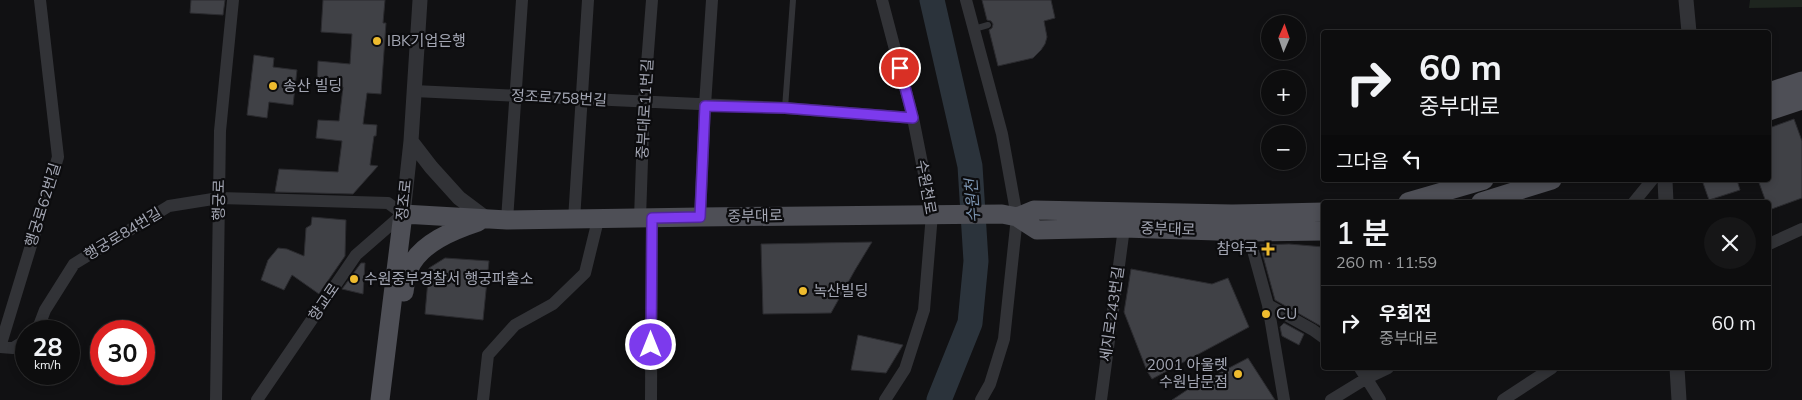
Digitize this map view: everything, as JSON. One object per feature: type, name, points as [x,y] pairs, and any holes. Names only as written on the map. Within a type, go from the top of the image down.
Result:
[{"type":"main road","points":[[1771,91],[1802,81]]},
{"type":"main road","points":[[1771,110],[1802,100]]},
{"type":"main road","points":[[1415,200],[1477,182]]},
{"type":"main road","points":[[1487,200],[1546,182]]},
{"type":"main road","name":"중부대로","points":[[403,214],[507,220],[598,220],[936,214],[1009,216],[1034,210],[1232,214],[1321,212]]},
{"type":"main road","name":"정조로","points":[[380,400],[403,214]]},
{"type":"main road","name":"중부대로","points":[[1009,216],[1037,230],[1124,228],[1248,232],[1321,231]]},
{"type":"main road","points":[[389,325],[403,307],[407,274],[413,262],[426,248],[441,237],[462,227],[487,219]]},
{"type":"street","name":"행궁로62번길","points":[[0,347],[58,157],[40,0]]},
{"type":"street","name":"행궁로","points":[[216,400],[220,131],[233,0]]},
{"type":"street","name":"정조로","points":[[403,214],[420,0]]},
{"type":"street","points":[[507,220],[522,0]]},
{"type":"street","points":[[574,220],[588,0]]},
{"type":"street","name":"중부대로11번길","points":[[651,400],[644,103],[652,0]]},
{"type":"street","points":[[700,217],[712,0]]},
{"type":"street","name":"수원천로","points":[[882,0],[936,214],[924,310],[905,369],[885,400]]},
{"type":"street","points":[[966,0],[1002,134],[1009,216],[1004,339],[990,384],[981,400]]},
{"type":"street","points":[[1686,0],[1689,30]]},
{"type":"street","name":"정조로758번길","points":[[414,91],[705,106],[785,108],[913,118]]},
{"type":"street","points":[[410,140],[459,198],[487,219]]},
{"type":"street","points":[[1636,200],[1650,182]]},
{"type":"street","points":[[1665,182],[1666,200]]},
{"type":"street","name":"행궁로84번길","points":[[41,320],[45,310],[74,264],[169,206],[219,198],[388,203],[403,214]]},
{"type":"street","name":"향교로","points":[[257,400],[356,256],[403,214]]},
{"type":"street","points":[[483,400],[488,355],[515,325],[553,304],[585,273],[598,220]]},
{"type":"street","name":"세지로243번길","points":[[1101,400],[1124,228]]},
{"type":"street","points":[[1771,243],[1802,229]]},
{"type":"street","points":[[1248,232],[1268,305],[1284,400]]},
{"type":"street","points":[[1268,305],[1321,336]]},
{"type":"street","points":[[0,347],[15,347]]},
{"type":"street","points":[[1331,400],[1364,373],[1378,370]]},
{"type":"street","points":[[1503,400],[1549,370]]},
{"type":"street","points":[[1677,370],[1679,400]]},
{"type":"street","points":[[1364,373],[1380,400]]},
{"type":"lane","points":[[785,108],[793,0]]},
{"type":"lane","points":[[974,29],[988,25]]},
{"type":"shaded area","points":[[1750,0],[1802,0],[1802,7],[1749,8]]},
{"type":"building","points":[[191,0],[225,0],[223,15],[190,13]]},
{"type":"building","points":[[323,0],[385,0],[383,23],[386,23],[381,94],[367,93],[363,124],[377,125],[370,165],[378,166],[353,194],[275,192],[279,169],[338,172],[342,141],[316,138],[318,120],[339,121],[343,87],[337,87],[338,84],[317,82],[318,61],[350,64],[352,34],[321,32]]},
{"type":"building","points":[[982,0],[1051,0],[1055,18],[1044,21],[1047,37],[1041,50],[1033,58],[998,66],[989,30],[993,24],[987,20]]},
{"type":"building","name":"송산 빌딩","points":[[254,55],[274,58],[273,67],[297,70],[293,105],[269,102],[267,118],[247,115]]},
{"type":"building","points":[[1794,119],[1802,141],[1802,198],[1771,209],[1771,200],[1765,200],[1759,182],[1771,182],[1771,127]]},
{"type":"building","points":[[1703,182],[1738,182],[1740,190],[1709,200]]},
{"type":"building","points":[[312,217],[346,220],[345,256],[319,294],[292,275],[284,290],[261,280],[268,260],[278,248],[287,249],[304,256],[306,228],[311,225]]},
{"type":"building","name":"녹산빌딩","points":[[872,242],[831,313],[763,314],[761,244]]},
{"type":"building","points":[[1289,244],[1321,247],[1321,326],[1275,300],[1260,245]]},
{"type":"building","points":[[445,258],[489,261],[483,320],[425,314],[429,268]]},
{"type":"building","points":[[361,263],[365,263],[363,294],[342,289]]},
{"type":"building","points":[[1131,269],[1212,284],[1228,278],[1249,327],[1152,379],[1147,371],[1124,312]]},
{"type":"building","points":[[1284,323],[1304,334],[1299,345],[1282,336],[1280,327]]},
{"type":"building","points":[[858,335],[903,345],[886,373],[851,370]]},
{"type":"building","name":"2001 아울렛 수원남문점","points":[[1248,358],[1275,400],[1172,400],[1187,390]]},
{"type":"waterway","name":"수원천","points":[[932,0],[970,166],[976,261],[970,323],[939,400]]},
{"type":"place","name":"IBK기업은행","points":[[377,41]]},
{"type":"place","name":"송산 빌딩","points":[[273,86]]},
{"type":"place","name":"참약국","points":[[1268,249]]},
{"type":"place","name":"수원중부경찰서 행궁파출소","points":[[354,279]]},
{"type":"place","name":"녹산빌딩","points":[[803,291]]},
{"type":"place","name":"CU","points":[[1266,314]]},
{"type":"place","name":"2001 아울렛 수원남문점","points":[[1238,374]]},
{"type":"route","points":[[651,345],[652,218],[700,217],[705,106],[785,108],[913,118],[900,68]]}]
